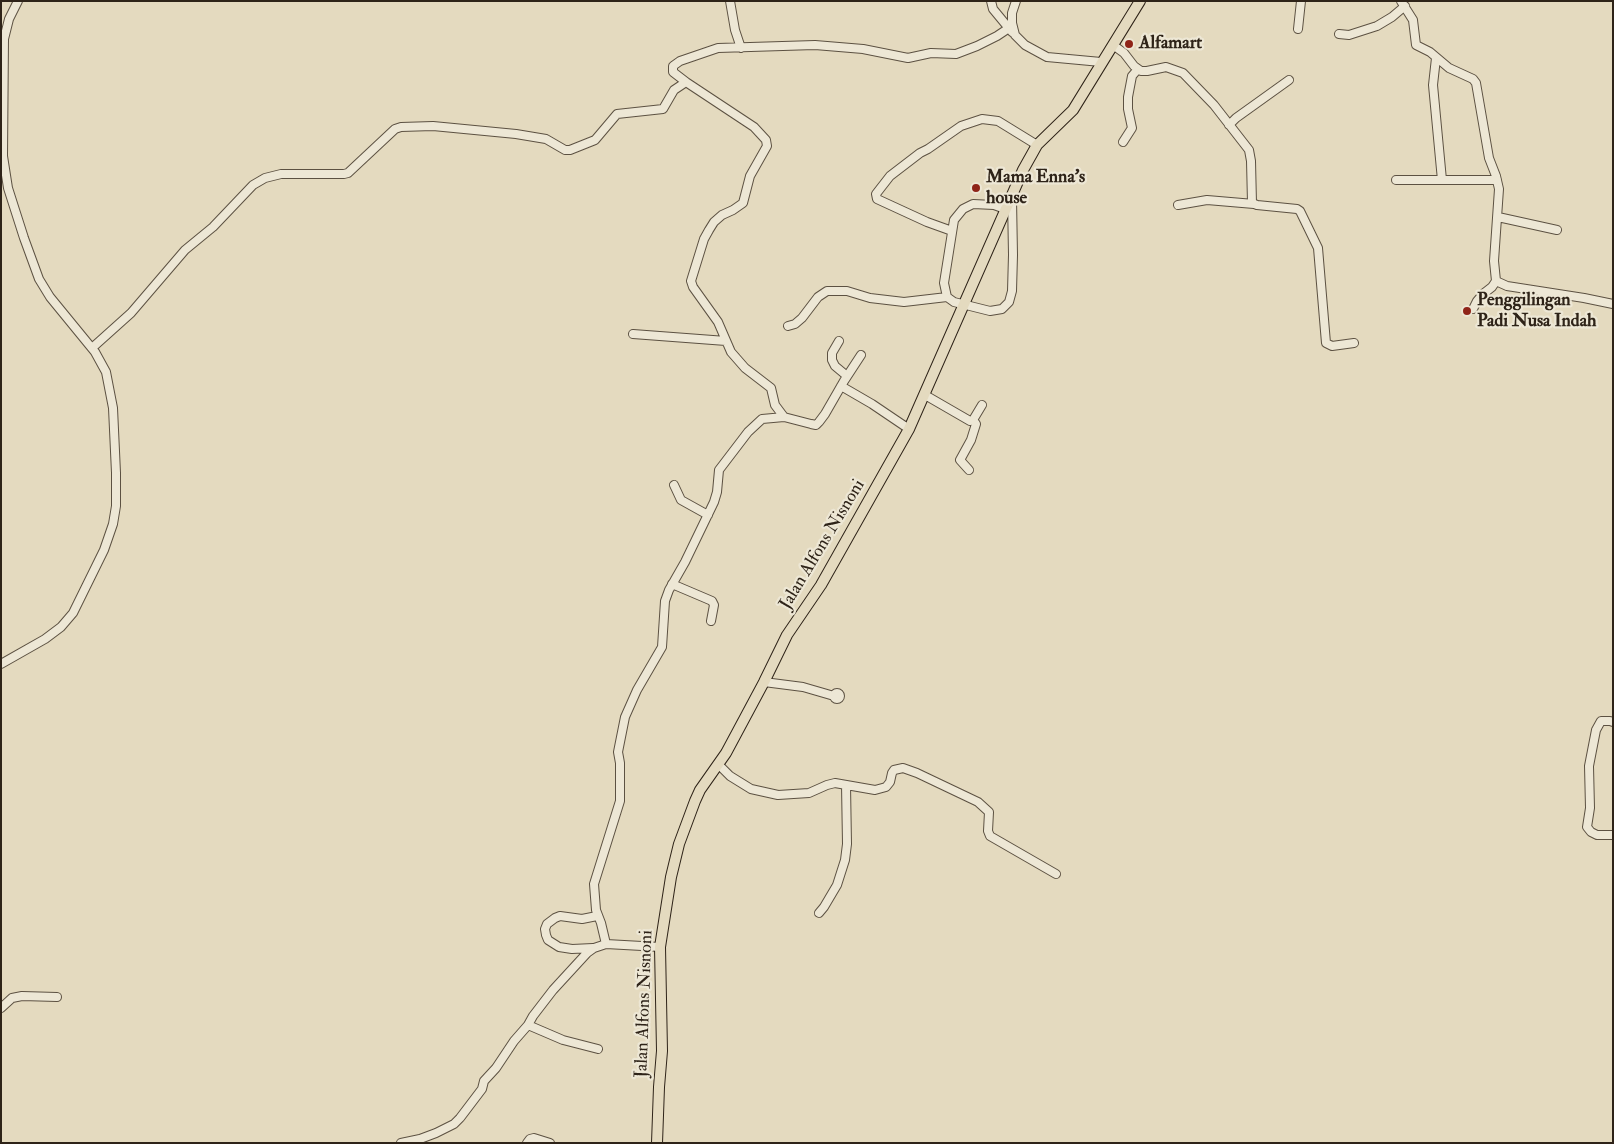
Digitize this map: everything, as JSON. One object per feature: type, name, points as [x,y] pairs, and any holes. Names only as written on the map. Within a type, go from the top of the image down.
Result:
[{"type":"main road","name":"Jalan Alfons Nisnoni","points":[[657,1143],[662,1037],[660,947],[668,891],[679,844],[695,801],[700,790],[726,753],[787,635],[821,585],[909,429],[1022,170],[1037,145],[1073,110],[1140,1]]},
{"type":"street","points":[[1,664],[45,639],[61,627],[73,613],[104,550],[113,524],[116,506],[112,408],[106,372],[102,361],[50,297],[39,279],[8,188],[3,156],[4,40],[9,19],[18,1]]},
{"type":"street","points":[[730,1],[735,30],[741,48]]},
{"type":"street","points":[[991,1],[993,9],[1025,45],[1047,57],[1101,62]]},
{"type":"street","points":[[1015,35],[1012,13],[1016,1]]},
{"type":"street","points":[[1298,29],[1300,1]]},
{"type":"street","points":[[1339,34],[1349,35],[1377,26],[1392,17],[1403,4],[1413,20],[1416,45],[1430,52],[1449,68],[1475,81],[1490,158],[1499,189],[1494,261],[1496,281],[1477,301],[1473,309]]},
{"type":"street","points":[[784,417],[774,406],[771,388],[746,368],[731,352],[718,322],[693,287],[691,281],[704,239],[714,222],[743,203],[750,176],[767,146],[767,142],[765,137],[754,128],[686,82],[673,72],[672,68],[676,63],[718,48],[815,45],[863,49],[908,58],[921,54],[956,54],[997,36],[1009,28]]},
{"type":"street","points":[[1113,45],[1138,69],[1147,71],[1166,66],[1183,72],[1214,106],[1249,150],[1252,202],[1254,204]]},
{"type":"street","points":[[1436,58],[1434,85],[1442,180]]},
{"type":"street","points":[[1123,142],[1132,128],[1128,109],[1128,97],[1132,76],[1138,69]]},
{"type":"street","points":[[1228,125],[1289,80]]},
{"type":"street","points":[[92,348],[131,313],[185,250],[213,227],[253,185],[265,178],[281,174],[346,173],[395,129],[401,127],[433,126],[516,134],[546,139],[565,150],[570,150],[595,140],[617,114],[663,109],[674,90],[686,82]]},
{"type":"street","points":[[952,231],[927,222],[877,199],[876,195],[890,176],[920,153],[961,126],[982,118],[998,121],[1037,145]]},
{"type":"street","points":[[1396,180],[1497,180]]},
{"type":"street","points":[[788,326],[802,318],[818,297],[827,291],[847,291],[870,298],[904,302],[946,297],[954,302],[990,311],[1004,308],[1009,302],[1012,291],[1012,194]]},
{"type":"street","points":[[1178,205],[1207,200],[1292,208],[1300,211],[1318,248],[1326,344],[1332,346],[1354,344]]},
{"type":"street","points":[[946,297],[944,283],[954,220],[963,208],[968,206],[983,204],[1005,209]]},
{"type":"street","points":[[1498,217],[1557,230]]},
{"type":"street","points":[[1496,281],[1507,286],[1575,296],[1613,304]]},
{"type":"street","points":[[633,334],[726,341]]},
{"type":"street","points":[[839,341],[832,353],[832,360],[835,366],[847,376]]},
{"type":"street","points":[[606,944],[598,916],[594,884],[620,802],[620,763],[618,752],[625,718],[662,647],[665,602],[672,584],[685,562],[718,492],[719,470],[748,432],[762,419],[784,417],[816,425],[825,414],[861,355]]},
{"type":"street","points":[[842,386],[909,429]]},
{"type":"street","points":[[924,394],[970,421],[973,420]]},
{"type":"street","points":[[973,420],[982,404]]},
{"type":"street","points":[[969,470],[960,460],[971,440],[976,424],[973,420]]},
{"type":"street","points":[[674,485],[681,500],[708,514]]},
{"type":"street","points":[[672,584],[712,601],[714,605],[710,621]]},
{"type":"street","points":[[764,682],[803,687],[834,696]]},
{"type":"street","points":[[1613,722],[1602,721],[1596,730],[1589,766],[1590,808],[1587,827],[1596,835],[1613,835]]},
{"type":"street","points":[[718,764],[730,776],[751,789],[778,795],[809,793],[827,785],[835,784],[875,790],[886,787],[894,770],[902,768],[917,773],[978,802],[989,812],[988,831],[990,836],[1056,874]]},
{"type":"street","points":[[819,913],[837,885],[845,860],[847,844],[846,785]]},
{"type":"street","points":[[598,916],[582,919],[560,916],[555,918],[547,924],[545,930],[548,940],[559,947],[572,949],[594,948],[606,944],[660,947]]},
{"type":"street","points":[[401,1143],[436,1133],[454,1124],[460,1118],[482,1089],[484,1081],[496,1068],[514,1041],[554,990],[587,953],[594,948]]},
{"type":"street","points":[[1,1008],[12,998],[22,996],[58,997]]},
{"type":"street","points":[[528,1025],[563,1040],[598,1049]]},
{"type":"street","points":[[527,1143],[530,1139],[534,1138],[550,1143]]},
{"type":"place","name":"Alfamart","points":[[1129,44]]},
{"type":"place","name":"Mama Enna's house","points":[[976,188]]},
{"type":"place","name":"Penggilingan Padi Nusa Indah","points":[[1467,311]]}]
